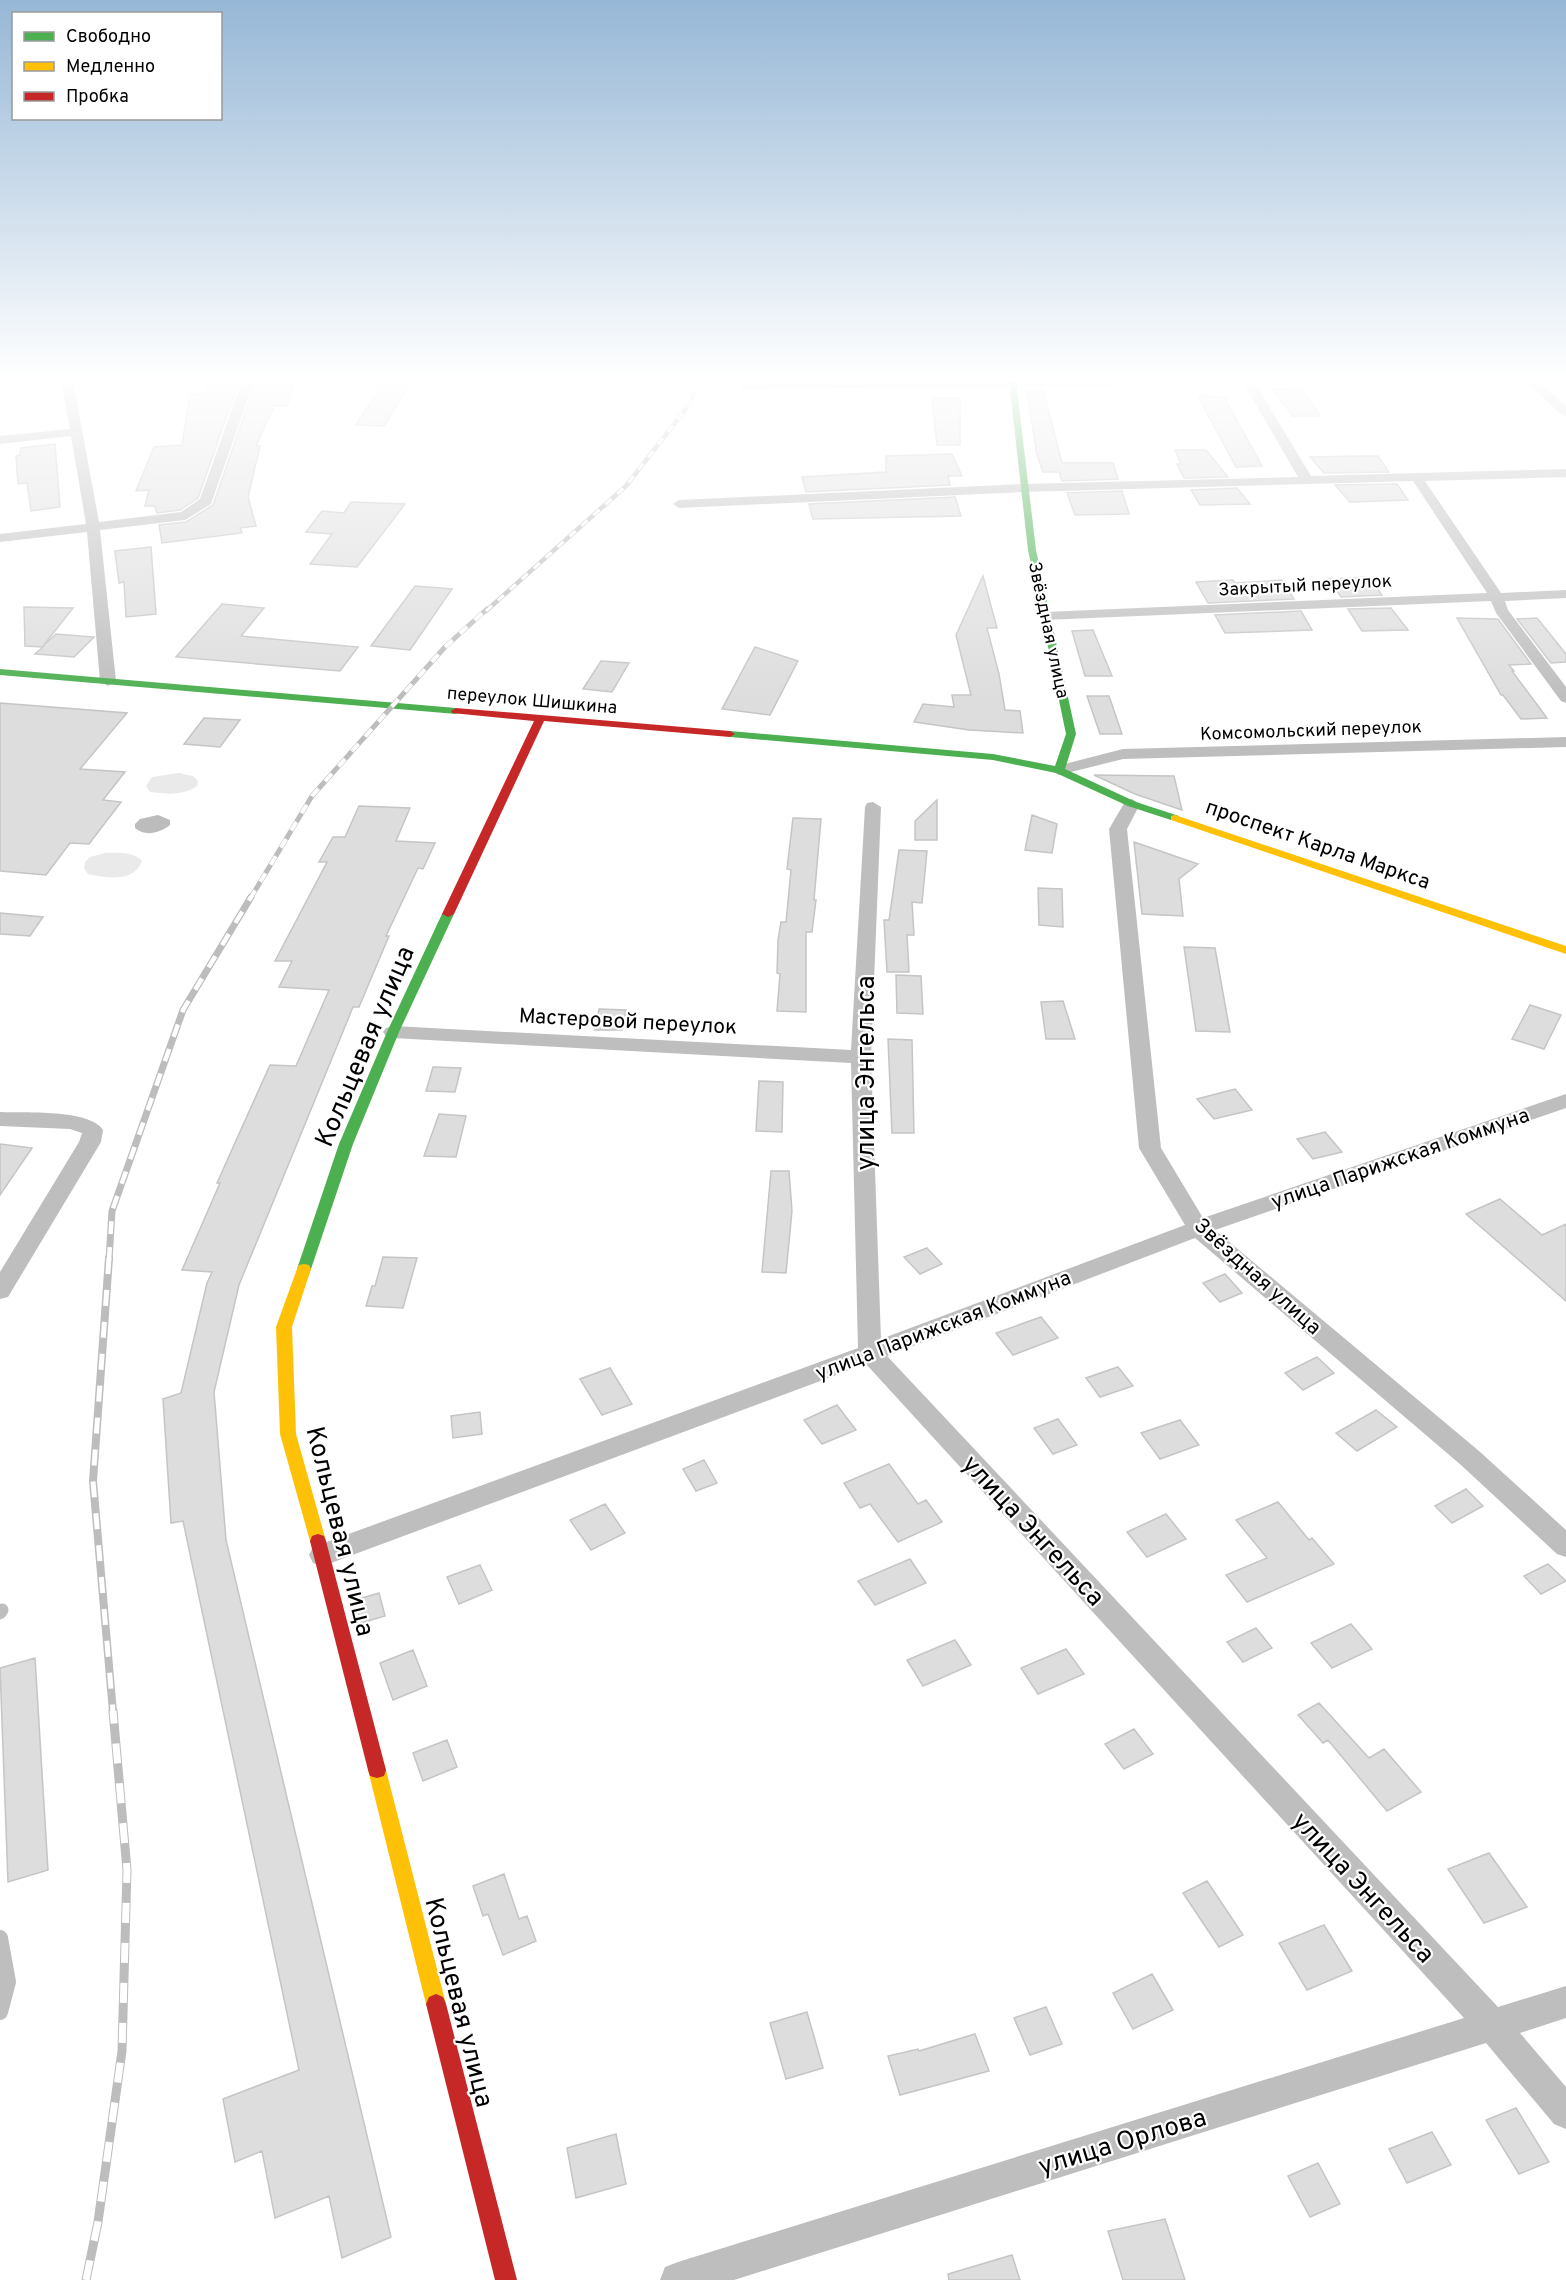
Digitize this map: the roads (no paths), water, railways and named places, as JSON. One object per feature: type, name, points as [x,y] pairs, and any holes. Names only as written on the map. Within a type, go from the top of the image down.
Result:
[{"type":"main road","name":"Звёздная улица","points":[[1024,488],[1032,550],[1071,734],[1059,770]]},
{"type":"main road","name":"переулок Шишкина","points":[[0,672],[982,756],[1059,770]]},
{"type":"main road","name":"Кольцевая улица","points":[[506,2280],[322,1556],[288,1434],[284,1327],[346,1144],[393,1032],[540,719]]},
{"type":"main road","name":"проспект Карла Маркса","points":[[1059,770],[1132,804],[1566,950]]},
{"type":"street","points":[[85,487],[93,527],[108,681]]},
{"type":"street","points":[[0,538],[185,516],[206,501],[211,487]]},
{"type":"street","points":[[679,504],[1041,487]]},
{"type":"street","points":[[1423,487],[1496,596],[1501,610],[1566,698]]},
{"type":"street","name":"Закрытый переулок","points":[[1045,616],[1566,594]]},
{"type":"street","name":"Комсомольский переулок","points":[[1059,770],[1123,754],[1566,742]]},
{"type":"street","name":"Звёздная улица","points":[[1132,804],[1118,829],[1150,1148],[1198,1228],[1470,1458],[1566,1546]]},
{"type":"street","name":"улица Энгельса","points":[[873,807],[861,1058],[870,1353],[1492,2025],[1566,2112]]},
{"type":"street","name":"Мастеровой переулок","points":[[393,1032],[861,1058]]},
{"type":"street","name":"улица Парижская Коммуна","points":[[322,1556],[870,1353],[1198,1228],[1566,1101]]},
{"type":"street","points":[[0,1119],[73,1122],[93,1130],[90,1143],[0,1291]]},
{"type":"street","name":"улица Орлова","points":[[678,2280],[1566,2002]]},
{"type":"lane","points":[[0,1938],[8,1982],[0,2012]]},
{"type":"railway","points":[[486,611],[624,487]]},
{"type":"railway","points":[[250,899],[312,796],[445,647],[487,609]]},
{"type":"railway","points":[[109,1260],[112,1211],[183,1010],[251,897]]},
{"type":"railway","points":[[109,1258],[93,1481],[113,1712]]},
{"type":"railway","points":[[86,2280],[98,2222],[122,2051],[127,1870],[113,1711]]}]
